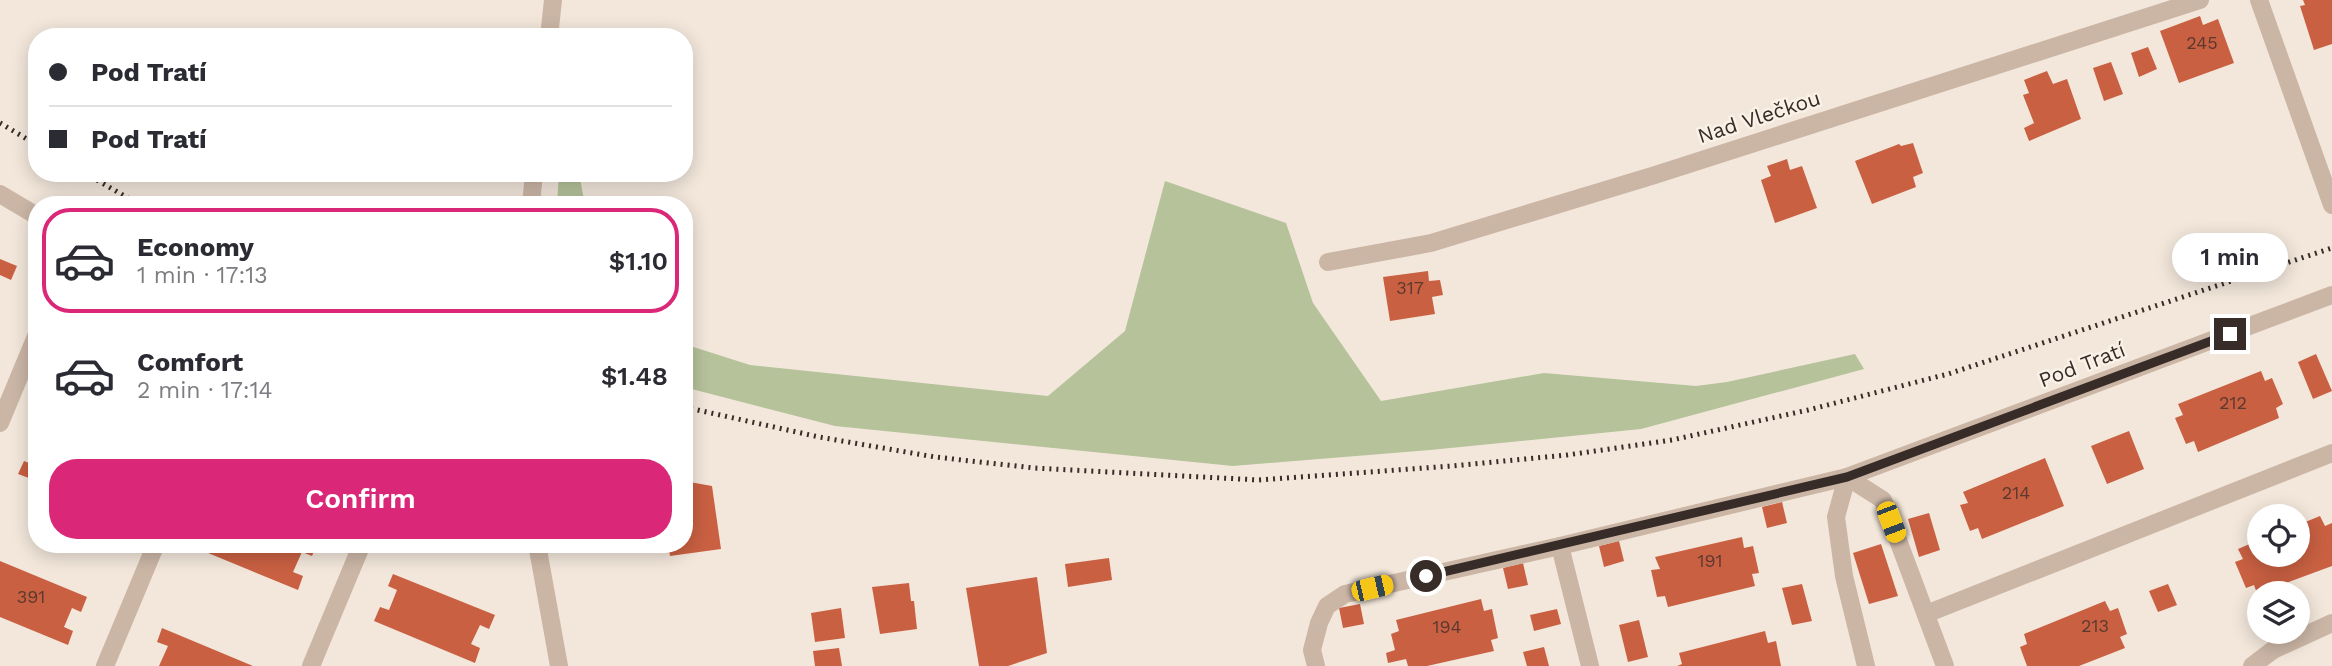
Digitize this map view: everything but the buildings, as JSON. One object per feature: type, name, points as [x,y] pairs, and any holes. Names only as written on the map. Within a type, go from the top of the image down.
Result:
[{"type":"street","points":[[550,28],[553,0]]},
{"type":"street","name":"Nad Vlečkou","points":[[1328,262],[1431,243],[1668,171],[2200,0]]},
{"type":"street","points":[[2259,0],[2332,205]]},
{"type":"street","points":[[0,194],[28,211]]},
{"type":"street","name":"Pod Tratí","points":[[1315,666],[1312,650],[1319,622],[1327,606],[1345,594],[1847,477],[2332,295]]},
{"type":"street","points":[[0,423],[28,356]]},
{"type":"street","points":[[1926,614],[2332,453]]},
{"type":"street","points":[[1866,666],[1844,576],[1836,517],[1847,477],[1883,499],[1945,666]]},
{"type":"street","points":[[1560,545],[1590,666]]},
{"type":"street","points":[[105,666],[152,553]]},
{"type":"street","points":[[310,666],[358,553]]},
{"type":"street","points":[[539,553],[559,666]]},
{"type":"street","points":[[2252,666],[2273,650],[2332,623]]},
{"type":"street","points":[[2262,666],[2273,650]]},
{"type":"green space","points":[[1165,181],[1286,223],[1313,303],[1381,401],[1544,373],[1696,386],[1727,382],[1855,354],[1864,369],[1641,429],[1233,466],[835,426],[693,389],[693,347],[750,365],[1048,396],[1125,331]]},
{"type":"green space","points":[[558,182],[581,182],[583,196],[558,196]]},
{"type":"railway","points":[[0,123],[28,140]]},
{"type":"railway","points":[[100,182],[125,196]]},
{"type":"railway","points":[[693,409],[819,437],[935,457],[1034,468],[1259,480],[1567,455],[1672,440],[1808,410],[1948,374],[2332,248]]},
{"type":"route","points":[[1426,576],[1847,477],[2230,334]]}]
